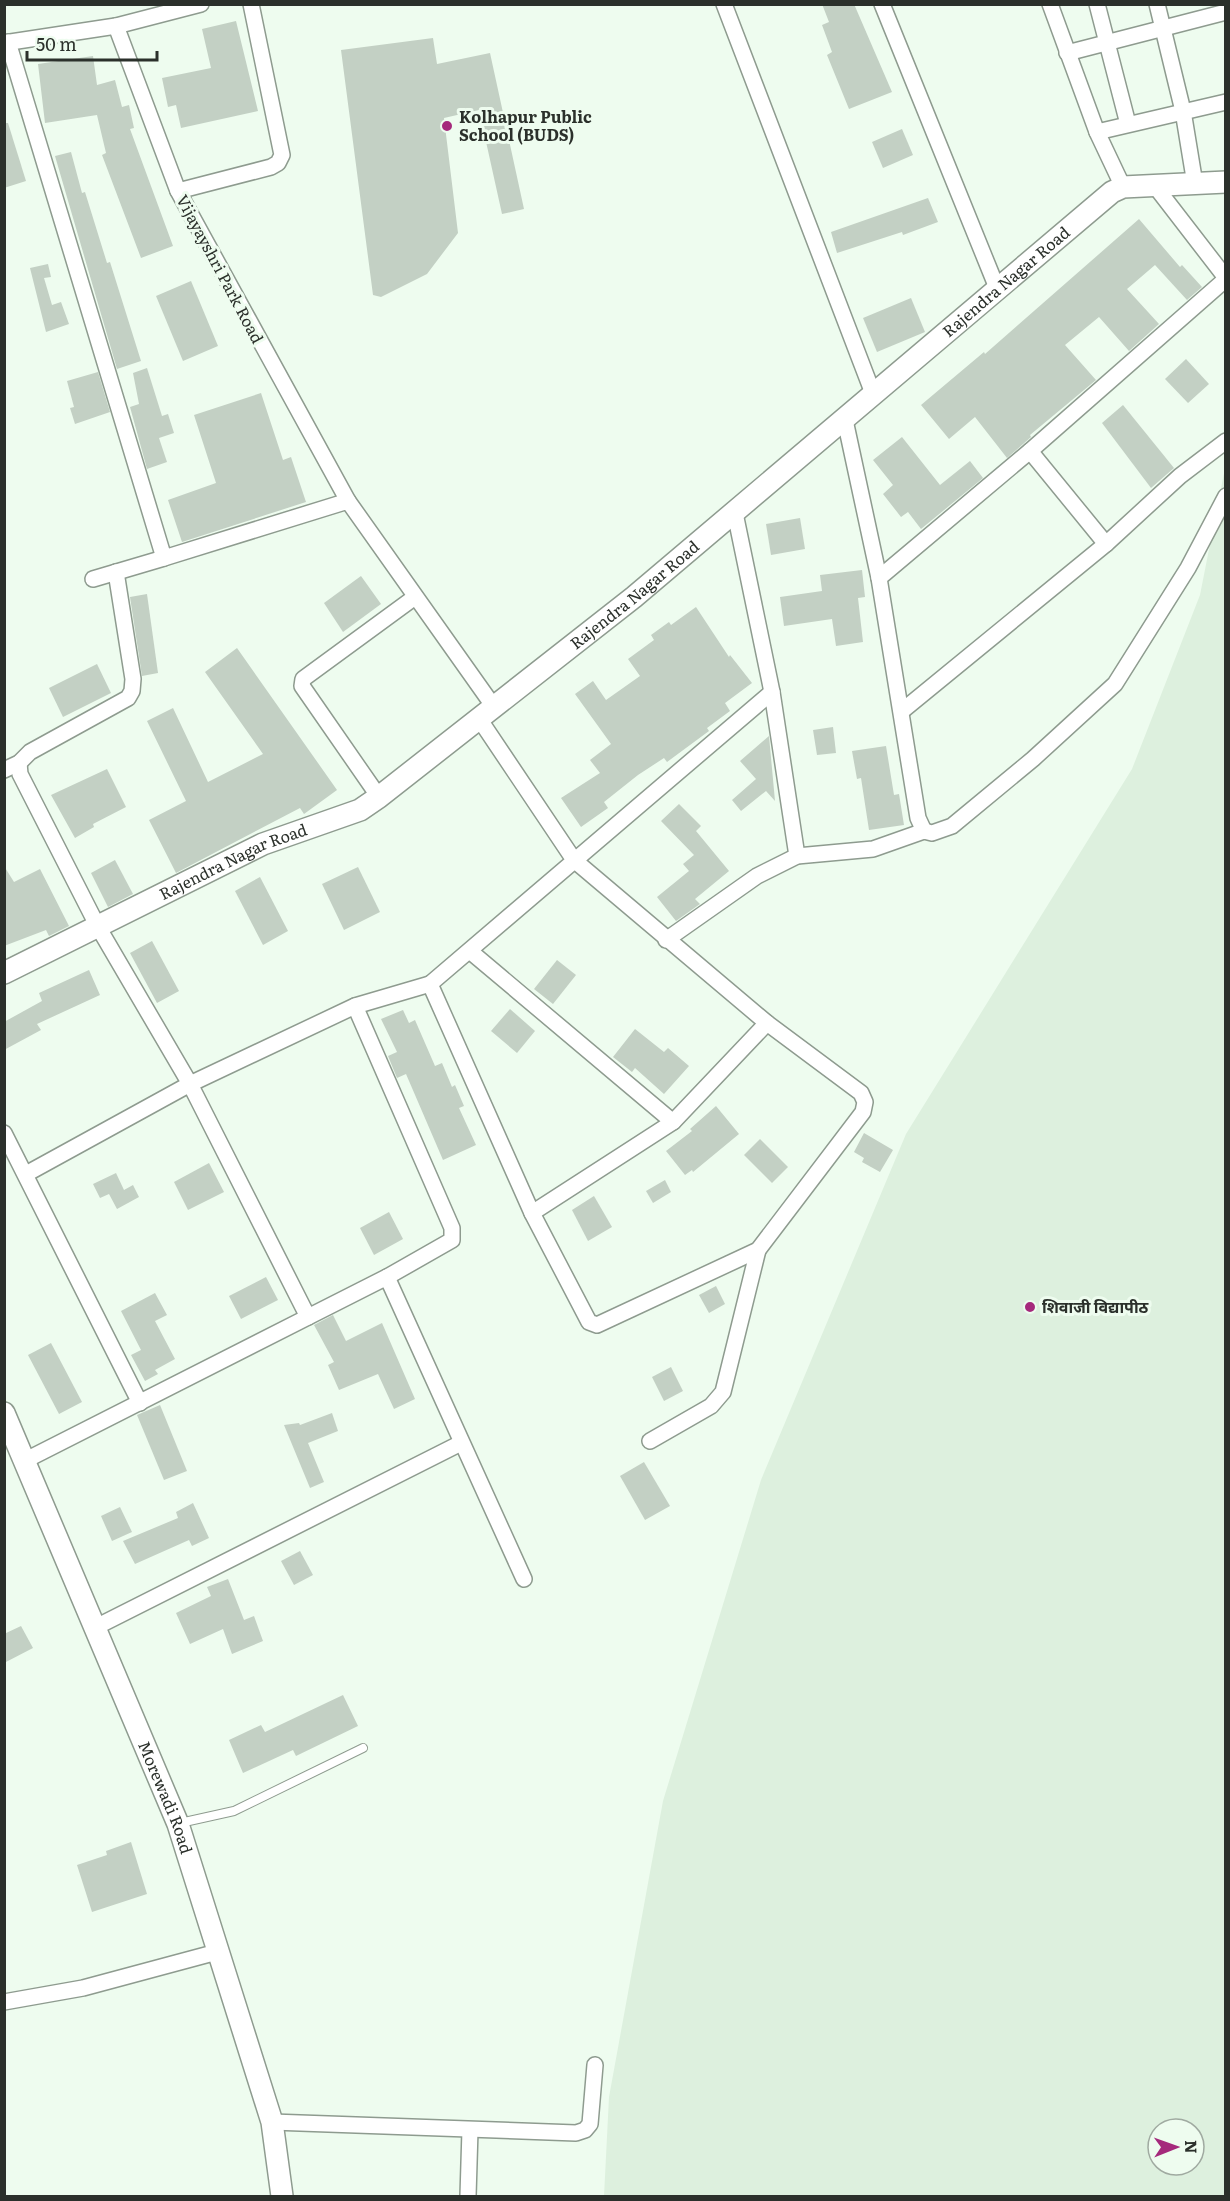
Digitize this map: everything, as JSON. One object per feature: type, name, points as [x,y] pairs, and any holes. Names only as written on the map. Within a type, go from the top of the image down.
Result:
[{"type":"street","points":[[164,558],[6,43],[116,26],[201,4]]},
{"type":"street","points":[[178,191],[271,167],[278,163],[282,155],[251,4]]},
{"type":"street","points":[[724,4],[874,396]]},
{"type":"street","points":[[882,4],[997,288]]},
{"type":"street","points":[[1050,4],[1097,132],[1123,187],[1226,182]]},
{"type":"street","points":[[1096,4],[1128,124]]},
{"type":"street","points":[[1157,4],[1183,111],[1195,184]]},
{"type":"street","points":[[1067,53],[1226,12]]},
{"type":"street","name":"Vijayayshri Park Road","points":[[116,26],[178,191],[348,501],[415,597],[574,860],[767,1023],[861,1093],[865,1102],[863,1112],[758,1250]]},
{"type":"street","points":[[1097,132],[1226,102]]},
{"type":"street","points":[[879,578],[1030,451],[1226,278],[1155,186]]},
{"type":"street","name":"Rajendra Nagar Road","points":[[4,973],[263,844],[360,810],[380,798],[634,597],[874,396],[997,288],[1113,192],[1123,187]]},
{"type":"street","points":[[845,420],[879,578],[918,818],[924,831]]},
{"type":"street","points":[[902,711],[1106,544],[1180,476],[1226,441]]},
{"type":"street","points":[[1030,451],[1106,544]]},
{"type":"street","points":[[666,940],[757,876],[796,856],[873,849],[924,831],[932,833],[952,826],[1033,759],[1115,684],[1188,568],[1226,496]]},
{"type":"street","points":[[93,579],[348,501]]},
{"type":"street","points":[[735,513],[772,692],[796,856]]},
{"type":"street","points":[[4,770],[19,763],[30,752],[128,698],[132,691],[133,679],[116,572]]},
{"type":"street","points":[[380,798],[302,686],[303,679],[415,597]]},
{"type":"street","points":[[26,1174],[190,1084],[355,1006],[430,984],[471,952],[574,860],[772,692]]},
{"type":"street","points":[[19,763],[20,774],[97,925],[190,1084],[308,1317]]},
{"type":"street","points":[[471,952],[672,1122]]},
{"type":"street","points":[[430,984],[532,1213],[589,1322],[597,1325],[758,1250]]},
{"type":"street","points":[[24,1461],[387,1277],[452,1240],[452,1228],[355,1006]]},
{"type":"street","points":[[532,1213],[672,1122],[767,1023]]},
{"type":"street","points":[[4,1133],[140,1403]]},
{"type":"street","points":[[650,1441],[711,1406],[723,1392],[758,1250]]},
{"type":"street","points":[[387,1277],[524,1579]]},
{"type":"street","name":"Morewadi Road","points":[[4,1413],[178,1824],[272,2122],[282,2196]]},
{"type":"street","points":[[94,1628],[461,1443]]},
{"type":"street","points":[[4,2002],[82,1988],[217,1952]]},
{"type":"street","points":[[272,2122],[576,2133],[585,2130],[590,2124],[595,2065]]},
{"type":"street","points":[[468,2196],[470,2130]]},
{"type":"lane","points":[[178,1824],[234,1811],[363,1748]]},
{"type":"shaded area","name":"शिवाजी विद्यापीठ","points":[[1225,468],[1225,2196],[604,2196],[609,2097],[663,1801],[761,1480],[906,1134],[1132,769],[1200,595]]},
{"type":"building","points":[[822,4],[854,4],[892,92],[849,109],[827,55],[832,52],[822,25],[829,22]]},
{"type":"building","points":[[236,21],[258,111],[181,128],[176,105],[168,107],[162,78],[211,68],[202,29]]},
{"type":"building","points":[[433,38],[437,64],[490,53],[524,209],[502,214],[479,110],[444,118],[458,233],[427,274],[381,297],[373,295],[341,50]]},
{"type":"building","points":[[93,56],[97,85],[115,80],[122,107],[129,105],[134,128],[130,129],[173,246],[141,258],[102,155],[106,153],[97,115],[45,123],[38,64]]},
{"type":"building","points":[[4,123],[8,123],[26,181],[4,188]]},
{"type":"building","points":[[902,129],[913,155],[883,168],[872,142]]},
{"type":"building","points":[[71,152],[82,193],[85,192],[107,263],[110,262],[141,361],[117,369],[55,156]]},
{"type":"building","points":[[928,198],[938,222],[903,235],[902,232],[837,253],[831,232]]},
{"type":"building","points":[[1139,219],[1180,267],[1182,265],[1202,287],[1187,300],[1155,265],[1127,289],[1159,324],[1129,351],[1099,317],[1065,345],[1096,380],[1030,435],[1031,437],[1007,458],[975,417],[949,439],[921,405],[984,352],[985,354]]},
{"type":"building","points":[[48,264],[51,277],[44,278],[52,305],[61,302],[69,324],[46,332],[30,268]]},
{"type":"building","points":[[191,281],[218,346],[183,361],[156,296]]},
{"type":"building","points":[[911,298],[925,332],[877,352],[863,318]]},
{"type":"building","points":[[1186,359],[1209,384],[1188,403],[1165,379]]},
{"type":"building","points":[[147,368],[162,416],[168,414],[174,433],[159,438],[167,462],[147,469],[130,407],[139,404],[133,373]]},
{"type":"building","points":[[98,372],[110,412],[75,424],[70,408],[74,407],[67,381]]},
{"type":"building","points":[[261,393],[283,460],[291,457],[306,502],[182,542],[168,500],[216,483],[194,415]]},
{"type":"building","points":[[1123,405],[1174,468],[1151,488],[1102,423]]},
{"type":"building","points":[[902,437],[940,485],[970,461],[983,478],[921,529],[908,512],[901,517],[883,494],[893,485],[873,460]]},
{"type":"building","points":[[800,518],[805,549],[771,555],[766,524]]},
{"type":"building","points":[[862,570],[865,597],[858,598],[863,642],[836,646],[832,619],[784,626],[780,597],[822,591],[820,575]]},
{"type":"building","points":[[361,576],[381,604],[343,632],[324,603]]},
{"type":"building","points":[[147,594],[158,673],[142,676],[130,597]]},
{"type":"building","points":[[696,607],[729,657],[730,655],[752,683],[725,703],[730,711],[707,728],[709,731],[667,762],[664,758],[638,775],[604,802],[608,808],[581,827],[561,798],[600,773],[590,760],[611,744],[575,694],[593,681],[606,700],[640,676],[628,659],[654,640],[651,635],[669,622],[671,625]]},
{"type":"building","points":[[237,648],[337,790],[304,814],[300,808],[176,873],[149,820],[186,801],[147,721],[173,708],[208,782],[263,754],[205,672]]},
{"type":"building","points":[[97,664],[111,693],[63,717],[49,688]]},
{"type":"building","points":[[833,727],[836,753],[817,755],[813,730]]},
{"type":"building","points":[[769,736],[775,801],[766,791],[741,811],[732,800],[756,779],[740,761]]},
{"type":"building","points":[[886,746],[894,795],[899,794],[904,825],[869,830],[861,778],[857,779],[852,751]]},
{"type":"building","points":[[107,769],[126,807],[93,824],[94,827],[75,838],[51,795]]},
{"type":"building","points":[[679,804],[701,826],[696,831],[729,871],[695,899],[700,904],[676,921],[657,897],[689,871],[683,864],[694,855],[661,821]]},
{"type":"building","points":[[115,860],[133,894],[108,907],[91,873]]},
{"type":"building","points":[[4,866],[14,882],[40,869],[69,926],[49,936],[46,930],[4,946]]},
{"type":"building","points":[[358,867],[380,912],[344,930],[322,884]]},
{"type":"building","points":[[260,877],[288,931],[263,945],[235,891]]},
{"type":"building","points":[[152,941],[179,991],[157,1003],[130,953]]},
{"type":"building","points":[[557,960],[576,975],[553,1004],[534,989]]},
{"type":"building","points":[[89,970],[100,995],[37,1024],[41,1030],[4,1050],[4,1022],[42,1001],[39,993]]},
{"type":"building","points":[[510,1009],[535,1031],[517,1053],[491,1031]]},
{"type":"building","points":[[403,1010],[409,1023],[415,1020],[435,1066],[442,1063],[452,1087],[455,1085],[464,1106],[459,1108],[476,1145],[443,1160],[406,1074],[397,1078],[388,1056],[397,1052],[381,1019]]},
{"type":"building","points":[[635,1029],[664,1052],[668,1048],[689,1066],[664,1094],[635,1068],[632,1072],[613,1057]]},
{"type":"building","points":[[716,1106],[739,1134],[693,1172],[692,1170],[685,1175],[666,1151],[692,1131],[690,1129]]},
{"type":"building","points":[[864,1133],[893,1150],[880,1172],[862,1162],[864,1158],[854,1152]]},
{"type":"building","points":[[760,1139],[788,1167],[772,1183],[744,1155]]},
{"type":"building","points":[[209,1163],[224,1192],[188,1210],[174,1182]]},
{"type":"building","points":[[116,1173],[124,1190],[133,1185],[139,1197],[117,1209],[109,1194],[100,1198],[93,1184]]},
{"type":"building","points":[[665,1180],[671,1192],[653,1203],[646,1191]]},
{"type":"building","points":[[594,1196],[612,1227],[588,1241],[572,1210]]},
{"type":"building","points":[[389,1212],[403,1239],[374,1255],[360,1228]]},
{"type":"building","points":[[266,1277],[278,1300],[241,1319],[229,1296]]},
{"type":"building","points":[[716,1286],[725,1304],[709,1313],[699,1295]]},
{"type":"building","points":[[155,1293],[167,1315],[155,1321],[175,1359],[155,1370],[158,1374],[145,1381],[131,1355],[141,1350],[121,1311]]},
{"type":"building","points":[[333,1315],[346,1341],[382,1323],[415,1399],[394,1409],[378,1374],[339,1390],[328,1365],[334,1362],[314,1325]]},
{"type":"building","points":[[51,1343],[82,1402],[59,1414],[28,1355]]},
{"type":"building","points":[[671,1367],[683,1391],[664,1401],[652,1377]]},
{"type":"building","points":[[160,1405],[187,1471],[164,1480],[137,1415]]},
{"type":"building","points":[[332,1413],[338,1431],[308,1443],[324,1482],[310,1488],[284,1425],[299,1423],[300,1425]]},
{"type":"building","points":[[644,1462],[670,1506],[645,1520],[620,1476]]},
{"type":"building","points":[[193,1503],[209,1538],[192,1546],[189,1540],[135,1564],[123,1541],[178,1518],[176,1512]]},
{"type":"building","points":[[120,1507],[132,1532],[112,1541],[101,1516]]},
{"type":"building","points":[[300,1551],[313,1575],[294,1585],[281,1561]]},
{"type":"building","points":[[228,1579],[244,1620],[254,1616],[263,1641],[232,1654],[223,1629],[190,1644],[176,1613],[211,1596],[207,1587]]},
{"type":"building","points":[[21,1626],[33,1648],[4,1663],[4,1634]]},
{"type":"building","points":[[343,1695],[358,1726],[296,1756],[293,1750],[243,1773],[229,1740],[261,1725],[265,1732]]},
{"type":"building","points":[[131,1842],[147,1894],[92,1912],[77,1865],[107,1855],[106,1851]]},
{"type":"place","name":"Kolhapur Public School (BUDS)","points":[[447,126]]},
{"type":"place","name":"शिवाजी विद्यापीठ","points":[[1030,1307]]}]
